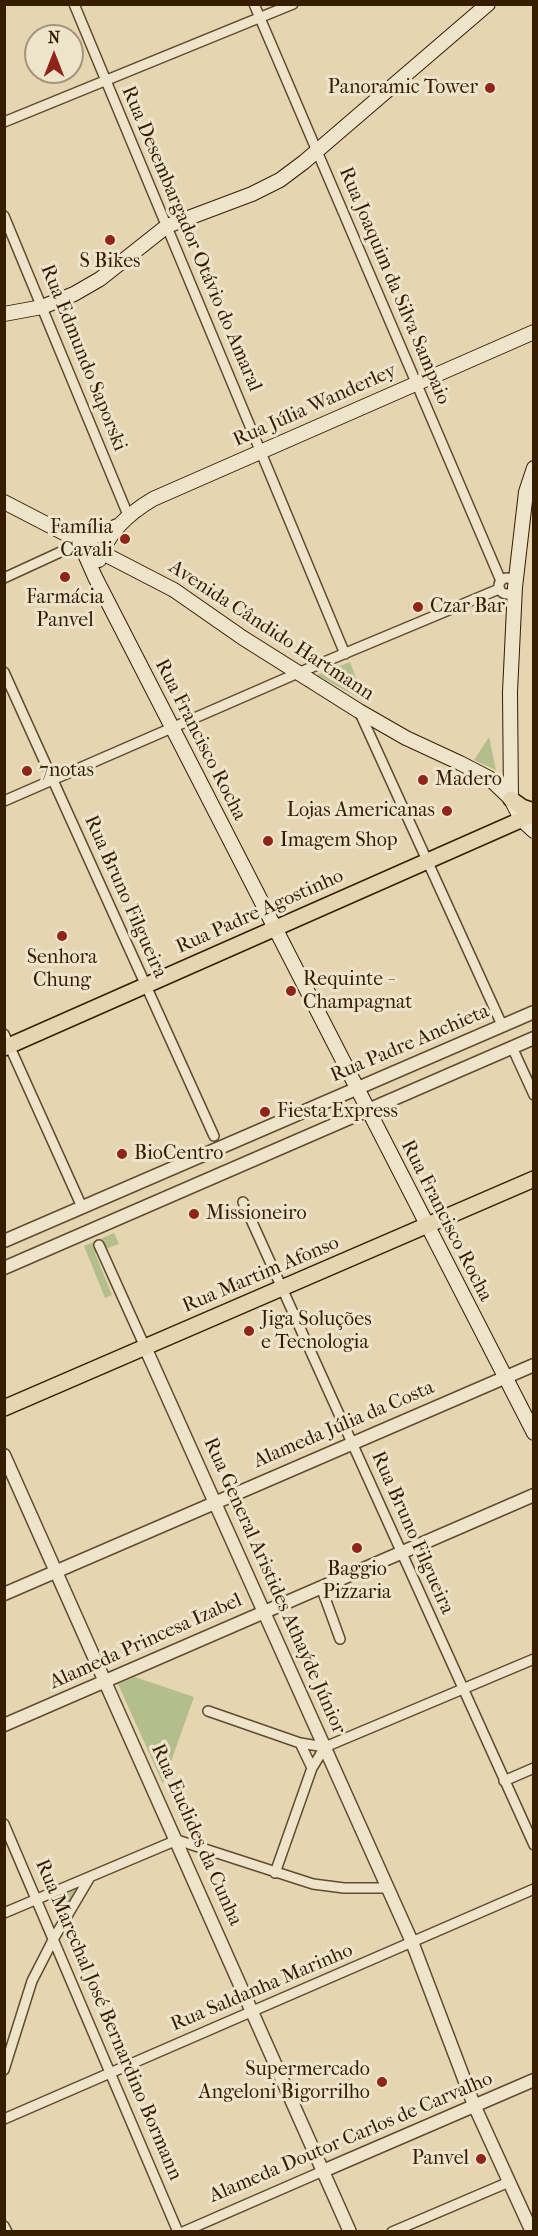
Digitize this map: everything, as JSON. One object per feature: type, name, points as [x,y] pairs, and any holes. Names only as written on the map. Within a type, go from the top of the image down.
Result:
[{"type":"main road","points":[[4,314],[42,307],[62,300],[87,287],[166,226],[238,201],[266,188],[293,171],[488,4]]},
{"type":"main road","name":"Rua Júlia Wanderley","points":[[80,543],[124,520],[168,492],[534,332]]},
{"type":"main road","points":[[534,468],[526,492],[515,587],[510,692],[511,799],[529,814],[534,831]]},
{"type":"main road","name":"Avenida Cândido Hartmann","points":[[4,502],[174,590],[243,638],[359,711],[406,738],[477,771],[499,786],[511,799]]},
{"type":"main road","name":"Rua Júlia Wanderley","points":[[101,553],[124,520]]},
{"type":"main road","name":"Rua Francisco Rocha","points":[[80,543],[172,728],[534,1433]]},
{"type":"main road","points":[[95,577],[101,553]]},
{"type":"main road","name":"Rua Padre Agostinho","points":[[6,1043],[146,986],[529,814]]},
{"type":"main road","name":"Rua Martim Afonso","points":[[4,1408],[534,1179]]},
{"type":"street","name":"Rua Desembargador Otávio do Amaral","points":[[74,4],[345,654]]},
{"type":"street","name":"Rua Joaquim da Silva Sampaio","points":[[254,4],[500,585]]},
{"type":"street","points":[[4,122],[293,4]]},
{"type":"street","name":"Rua Edmundo Saporski","points":[[4,216],[42,307],[124,520]]},
{"type":"street","name":"Rua Júlia Wanderley","points":[[4,578],[80,543]]},
{"type":"street","points":[[4,801],[500,585],[502,593],[507,594],[515,587]]},
{"type":"street","name":"Rua Bruno Filgueira","points":[[4,672],[214,1136]]},
{"type":"street","points":[[359,711],[502,1025]]},
{"type":"street","name":"Rua Padre Anchieta","points":[[4,1241],[534,1012]]},
{"type":"street","points":[[4,1268],[534,1038]]},
{"type":"street","points":[[6,1043],[82,1207]]},
{"type":"street","points":[[512,1047],[534,1095]]},
{"type":"street","name":"Rua Bruno Filgueira","points":[[243,1202],[534,1845]]},
{"type":"street","name":"Rua General Aristides Athaýde Júnior","points":[[99,1245],[412,1942],[474,2106],[532,2232]]},
{"type":"street","name":"Alameda Júlia da Costa","points":[[4,1594],[534,1365]]},
{"type":"street","name":"Rua Euclides da Cunha","points":[[4,1455],[350,2232]]},
{"type":"street","name":"Alameda Princesa Izabel","points":[[4,1725],[534,1495]]},
{"type":"street","points":[[321,1587],[340,1639]]},
{"type":"street","points":[[208,1711],[300,1743],[325,1747],[534,1659]]},
{"type":"street","points":[[300,1743],[312,1768]]},
{"type":"street","points":[[275,1873],[312,1768],[325,1747]]},
{"type":"street","points":[[504,1781],[534,1768]]},
{"type":"street","name":"Rua Marechal José Bernardino Bormann","points":[[4,1824],[178,2232]]},
{"type":"street","points":[[4,1912],[177,1840],[296,1880],[330,1887],[388,1888]]},
{"type":"street","points":[[4,2070],[28,1992],[54,1938],[90,1877]]},
{"type":"street","name":"Rua Saldanha Marinho","points":[[4,2119],[534,1890]]},
{"type":"street","name":"Alameda Doutor Carlos de Carvalho","points":[[183,2232],[534,2080]]},
{"type":"street","points":[[392,2232],[510,2182]]},
{"type":"street","points":[[4,2226],[7,2232]]},
{"type":"green space","points":[[350,662],[365,701],[317,675]]},
{"type":"green space","points":[[489,737],[496,770],[474,760]]},
{"type":"green space","points":[[114,1233],[119,1244],[95,1253],[112,1295],[105,1298],[84,1246]]},
{"type":"green space","points":[[135,1677],[194,1697],[163,1784],[118,1684]]},
{"type":"green space","points":[[78,1888],[59,1923],[49,1901]]},
{"type":"place","name":"Panoramic Tower","points":[[490,88]]},
{"type":"place","name":"S Bikes","points":[[110,240]]},
{"type":"place","name":"Família Cavali","points":[[125,539]]},
{"type":"place","name":"Farmácia Panvel","points":[[65,577]]},
{"type":"place","name":"Czar Bar","points":[[418,607]]},
{"type":"place","name":"7notas","points":[[27,771]]},
{"type":"place","name":"Madero","points":[[423,780]]},
{"type":"place","name":"Lojas Americanas","points":[[447,811]]},
{"type":"place","name":"Imagem Shop","points":[[268,841]]},
{"type":"place","name":"Senhora Chung","points":[[62,936]]},
{"type":"place","name":"Requinte - Champagnat","points":[[291,991]]},
{"type":"place","name":"Fiesta Express","points":[[265,1112]]},
{"type":"place","name":"BioCentro","points":[[122,1154]]},
{"type":"place","name":"Missioneiro","points":[[194,1214]]},
{"type":"place","name":"Jiga Soluções e Tecnologia","points":[[249,1331]]},
{"type":"place","name":"Baggio Pizzaria","points":[[357,1548]]},
{"type":"place","name":"Supermercado Angeloni Bigorrilho","points":[[382,2082]]},
{"type":"place","name":"Panvel","points":[[481,2159]]}]
